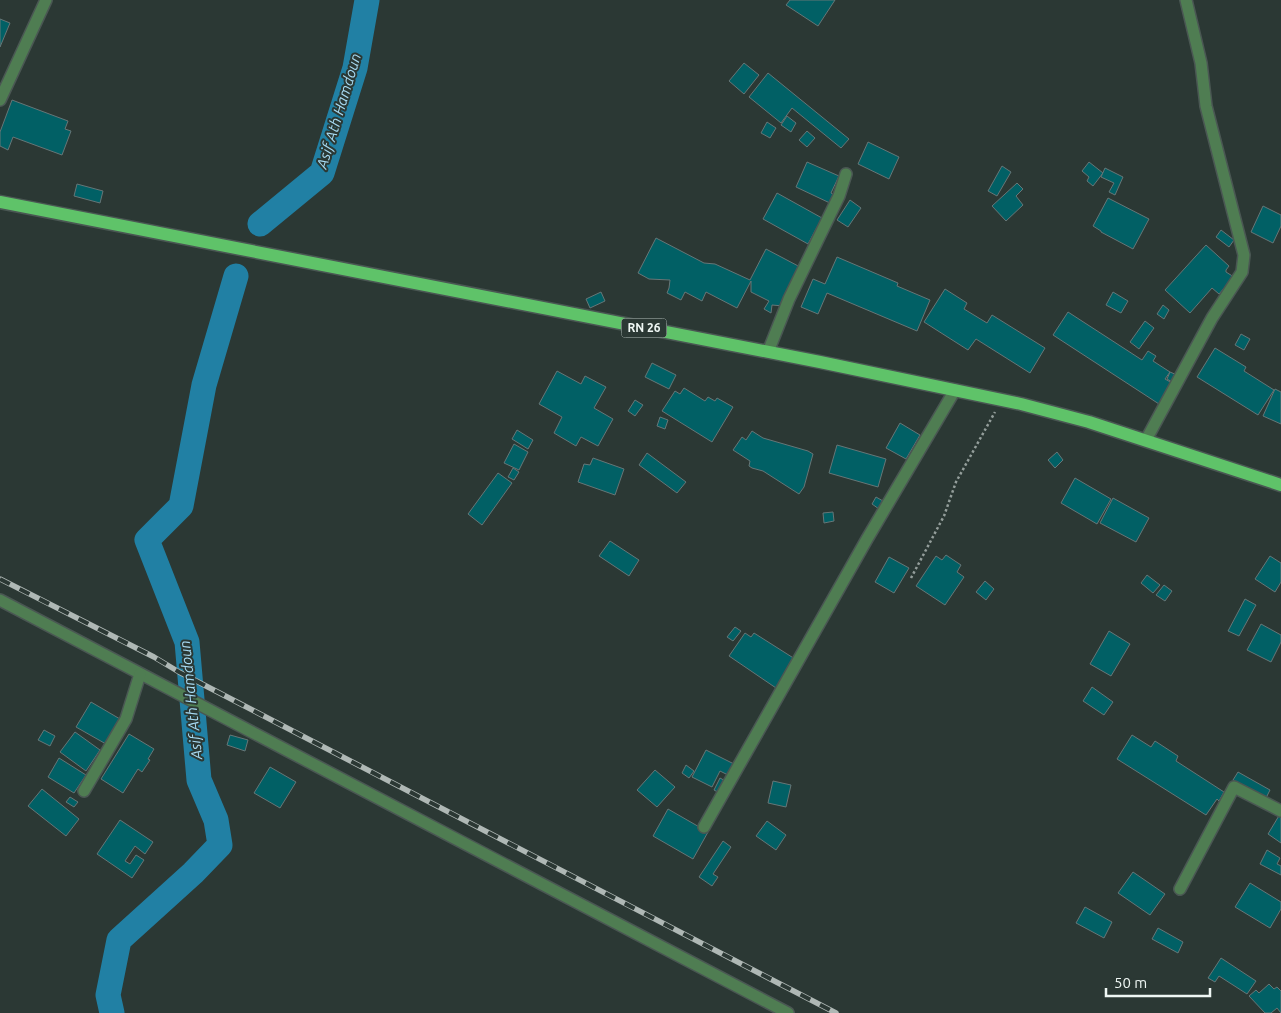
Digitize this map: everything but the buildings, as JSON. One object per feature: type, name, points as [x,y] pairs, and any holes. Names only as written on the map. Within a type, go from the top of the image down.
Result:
[{"type":"main road","name":"RN 26","points":[[0,202],[768,352],[1002,400],[1089,422],[1281,485]]},
{"type":"street","points":[[0,100],[46,0]]},
{"type":"street","points":[[1146,440],[1212,318],[1242,272],[1244,255],[1241,237],[1208,115],[1201,63],[1186,0]]},
{"type":"street","points":[[768,352],[789,300],[840,196],[846,174]]},
{"type":"street","points":[[704,827],[867,539],[955,390]]},
{"type":"street","points":[[0,600],[788,1013]]},
{"type":"street","points":[[84,791],[126,719],[140,674]]},
{"type":"street","points":[[1180,889],[1234,787],[1281,811]]},
{"type":"path","points":[[911,578],[944,516],[956,482],[1002,400]]},
{"type":"waterway","name":"Asif Ath Hamdoun","points":[[260,224],[322,173],[355,68],[367,0]]},
{"type":"waterway","name":"Asif Ath Hamdoun","points":[[112,1013],[108,995],[119,940],[193,873],[220,845],[216,820],[199,780],[187,642],[147,540],[181,506],[204,385],[236,276]]},
{"type":"railway","points":[[0,579],[154,657],[179,672],[836,1013]]}]
